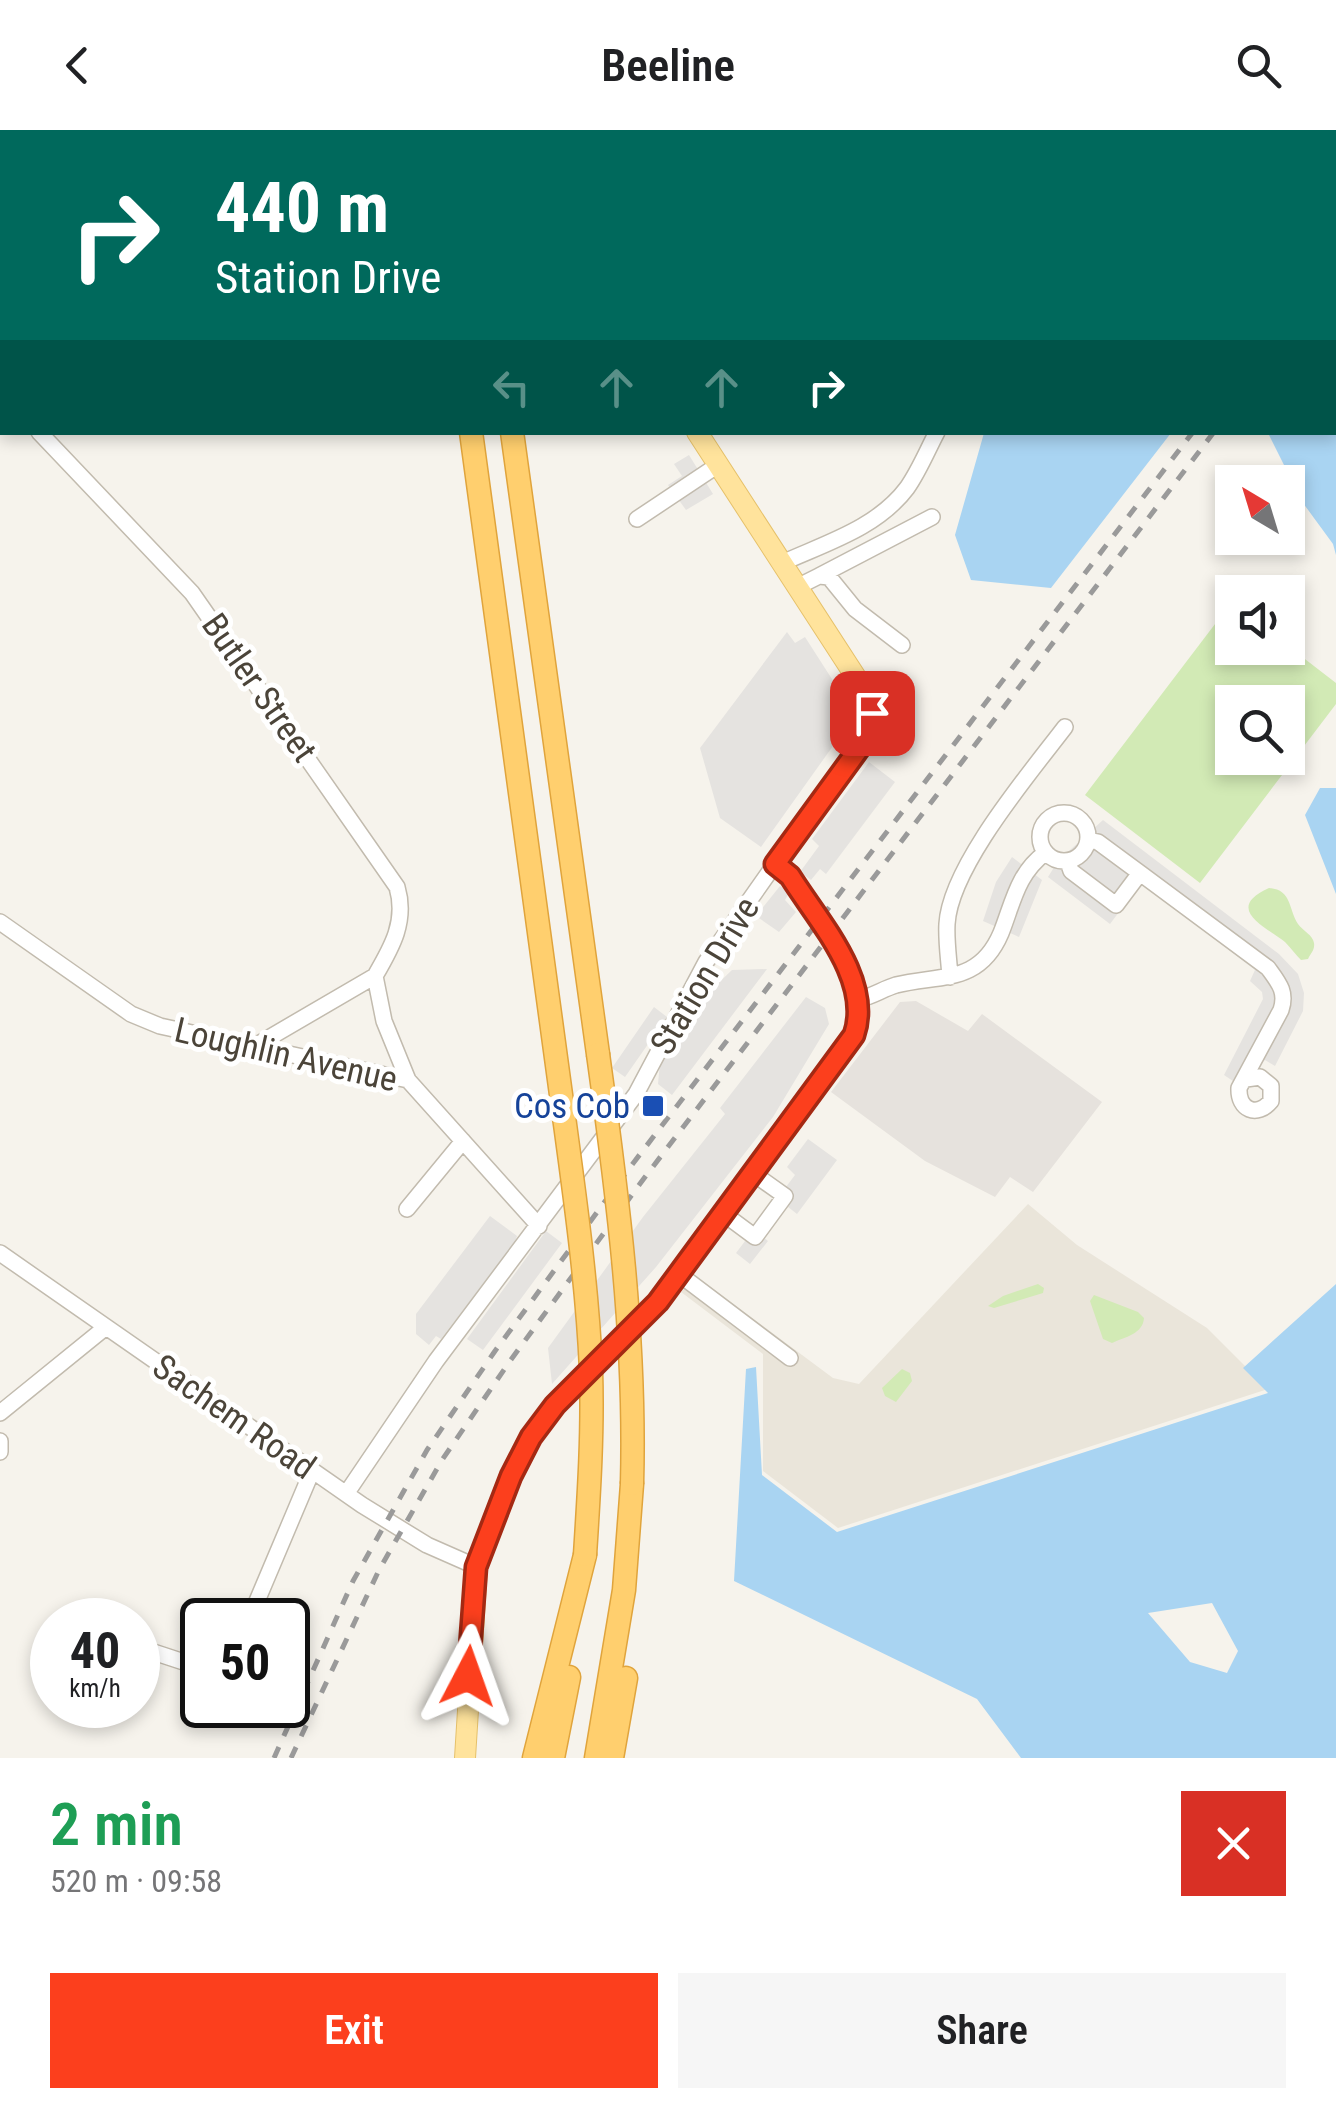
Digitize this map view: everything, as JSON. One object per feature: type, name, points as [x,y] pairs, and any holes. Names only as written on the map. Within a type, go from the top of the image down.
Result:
[{"type":"highway","points":[[471,435],[583,1264],[590,1369],[590,1476],[584,1555],[572,1660],[552,1758]]},
{"type":"highway","points":[[512,435],[630,1307],[632,1484],[626,1682],[612,1758]]},
{"type":"highway","points":[[596,1758],[617,1642],[629,1537]]},
{"type":"highway","points":[[534,1758],[584,1555]]},
{"type":"main road","points":[[698,435],[797,586]]},
{"type":"main road","name":"Station Drive","points":[[775,864],[866,739],[872,721],[868,697],[797,586]]},
{"type":"main road","points":[[465,1758],[476,1567],[511,1476],[531,1437],[555,1405],[658,1302],[850,1042],[858,1023],[860,999],[852,974],[790,876],[775,864]]},
{"type":"street","name":"Butler Street","points":[[42,435],[192,593],[397,887],[401,909],[396,936],[375,976]]},
{"type":"street","points":[[782,563],[872,522],[891,507],[909,485],[935,435]]},
{"type":"street","points":[[637,519],[718,466]]},
{"type":"street","points":[[797,586],[932,516]]},
{"type":"street","points":[[819,576],[830,578],[855,608],[902,645]]},
{"type":"street","points":[[950,978],[947,924],[952,896],[977,850],[1066,727]]},
{"type":"street","points":[[1060,813],[1076,816],[1083,822],[1088,840],[1084,852],[1068,862],[1058,861],[1045,853],[1040,832],[1047,820],[1060,813]]},
{"type":"street","points":[[1088,840],[1098,842],[1268,968],[1286,998],[1239,1088],[1239,1098],[1246,1108],[1253,1110],[1264,1108],[1271,1100],[1271,1086],[1256,1060]]},
{"type":"street","points":[[860,999],[899,984],[950,978],[970,970],[992,950],[1022,878],[1045,853]]},
{"type":"street","points":[[1068,862],[1071,871],[1116,904],[1140,873]]},
{"type":"street","name":"Station Drive","points":[[346,1494],[436,1361],[636,1094],[706,962],[775,864]]},
{"type":"street","name":"Loughlin Avenue","points":[[0,922],[131,1014],[160,1026],[408,1080],[539,1226]]},
{"type":"street","points":[[255,1046],[375,976],[384,1021],[408,1080]]},
{"type":"street","points":[[1246,1079],[1265,1079]]},
{"type":"street","points":[[407,1209],[463,1141]]},
{"type":"street","points":[[724,1214],[755,1237],[785,1196],[754,1174]]},
{"type":"street","name":"Sachem Road","points":[[0,1253],[346,1494],[427,1545],[476,1567]]},
{"type":"street","points":[[679,1274],[790,1358]]},
{"type":"street","points":[[0,1413],[106,1327]]},
{"type":"street","points":[[0,1441],[0,1452]]},
{"type":"street","points":[[258,1598],[312,1471]]},
{"type":"shaded area","points":[[689,455],[713,494],[686,510],[668,485],[682,476],[674,464]]},
{"type":"shaded area","points":[[787,632],[795,643],[805,637],[855,715],[761,847],[720,818],[700,748]]},
{"type":"shaded area","points":[[869,762],[895,782],[826,874],[820,869],[811,880],[800,872],[819,846],[812,839]]},
{"type":"shaded area","points":[[1103,820],[1279,954],[1298,974],[1304,993],[1303,1011],[1275,1066],[1265,1060],[1233,1081],[1224,1075],[1263,999],[1262,992],[1250,981],[1255,970],[1144,885],[1137,888],[1110,924],[1048,877],[1058,861]]},
{"type":"shaded area","points":[[1012,857],[1042,880],[1019,937],[983,921],[996,882]]},
{"type":"shaded area","points":[[780,886],[789,893],[785,900],[796,912],[779,932],[756,916]]},
{"type":"shaded area","points":[[767,969],[672,1095],[658,1084],[660,1062],[698,991],[707,994],[732,970]]},
{"type":"shaded area","points":[[806,997],[825,1008],[829,1024],[773,1117],[656,1267],[552,1384],[548,1348],[643,1217],[725,1114],[720,1108]]},
{"type":"shaded area","points":[[916,1001],[968,1031],[982,1014],[1102,1102],[1033,1192],[1010,1177],[995,1197],[925,1161],[831,1092],[900,1002]]},
{"type":"shaded area","points":[[654,1007],[667,1017],[625,1077],[612,1068]]},
{"type":"shaded area","points":[[808,1139],[837,1160],[797,1214],[783,1203],[759,1234],[768,1241],[750,1264],[736,1253],[795,1175],[787,1167]]},
{"type":"shaded area","points":[[1028,1204],[1077,1245],[1207,1328],[1268,1389],[838,1528],[763,1471],[763,1354],[681,1292],[696,1276],[833,1378],[859,1384]]},
{"type":"shaded area","points":[[490,1216],[517,1236],[515,1242],[441,1339],[436,1336],[429,1345],[416,1334],[416,1314]]},
{"type":"shaded area","points":[[546,1231],[562,1243],[483,1350],[467,1339]]},
{"type":"green space","points":[[1215,624],[1215,665],[1305,665],[1305,659],[1336,683],[1336,704],[1305,745],[1305,685],[1215,685],[1215,775],[1282,775],[1200,883],[1085,795]]},
{"type":"green space","points":[[1269,888],[1286,896],[1298,924],[1313,940],[1314,948],[1308,959],[1301,960],[1249,911],[1255,896]]},
{"type":"green space","points":[[1038,1284],[1044,1288],[1043,1293],[994,1308],[988,1306],[1003,1296]]},
{"type":"green space","points":[[1094,1295],[1138,1312],[1144,1318],[1140,1328],[1112,1343],[1103,1339],[1090,1301]]},
{"type":"green space","points":[[902,1369],[910,1373],[912,1381],[896,1402],[885,1396],[882,1388]]},
{"type":"water","points":[[983,435],[1169,435],[1051,588],[971,580],[955,535]]},
{"type":"water","points":[[1269,435],[1336,435],[1336,555],[1333,544],[1305,506],[1305,465],[1284,465]]},
{"type":"water","points":[[1320,788],[1336,788],[1336,894],[1305,815]]},
{"type":"water","points":[[1336,1284],[1336,1758],[1021,1758],[977,1699],[734,1581],[746,1369],[756,1367],[762,1475],[837,1532],[1268,1393],[1243,1368]],"holes":[[[1212,1603],[1238,1651],[1227,1673],[1190,1662],[1148,1613]]]},
{"type":"railway","points":[[274,1758],[353,1581],[427,1450],[495,1351],[631,1166],[1191,435]]},
{"type":"railway","points":[[291,1758],[379,1570],[442,1460],[510,1361],[645,1177],[1212,435]]},
{"type":"place","name":"Cos Cob","points":[[653,1106]]},
{"type":"route","points":[[468,1676],[476,1567],[511,1476],[531,1437],[555,1405],[658,1302],[854,1035],[860,1008],[852,974],[790,876],[775,864],[866,739],[872,713]]}]
